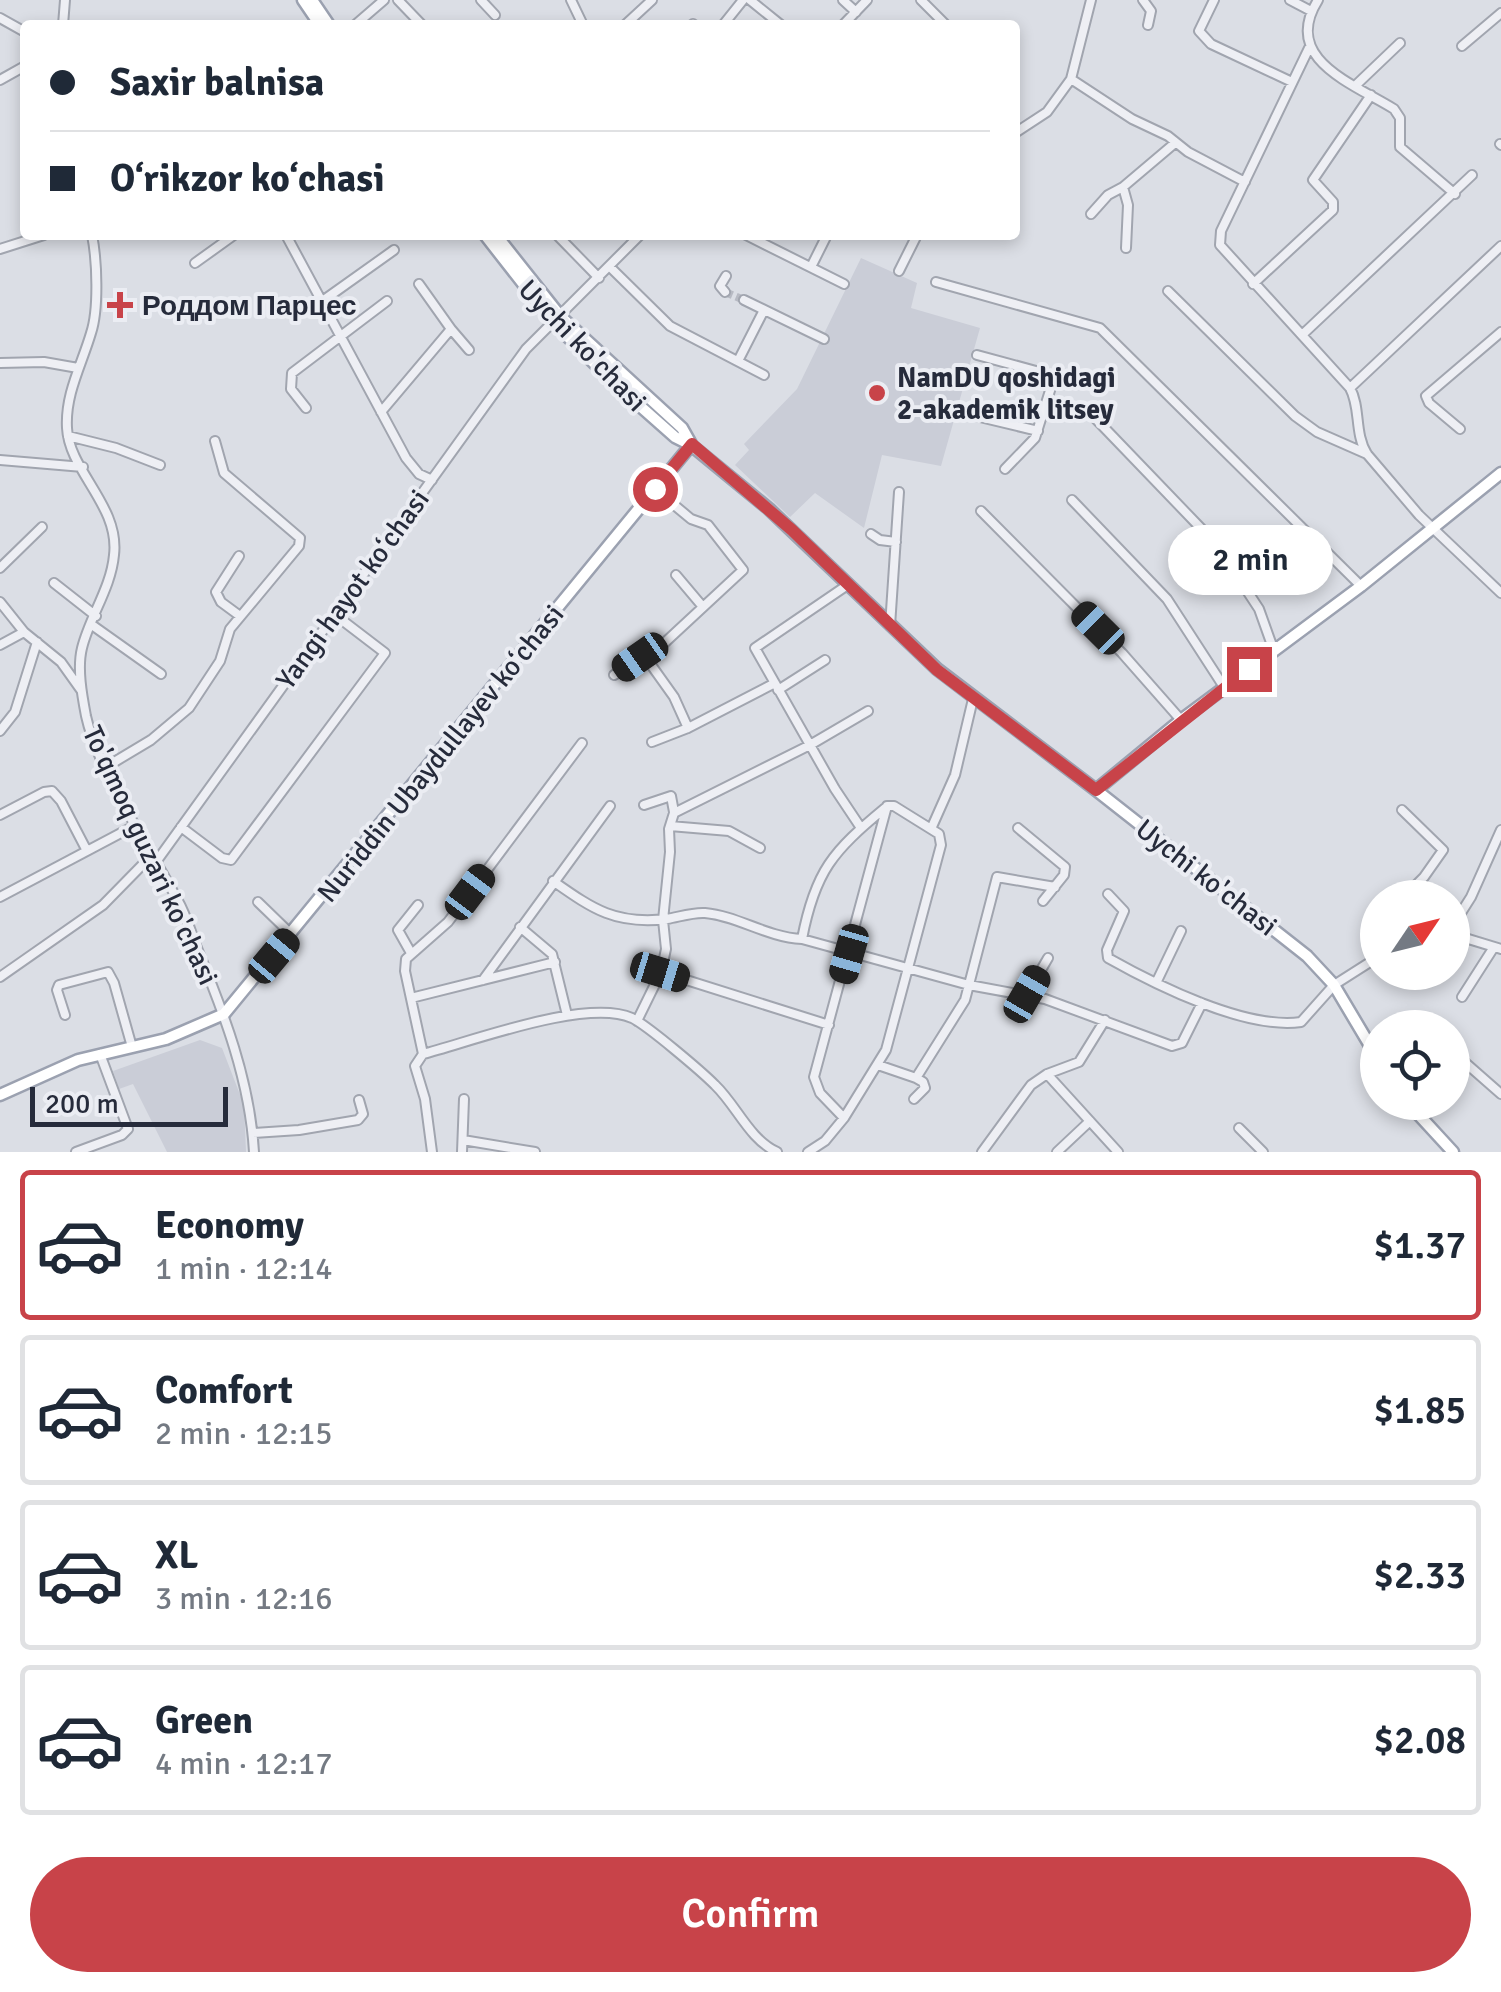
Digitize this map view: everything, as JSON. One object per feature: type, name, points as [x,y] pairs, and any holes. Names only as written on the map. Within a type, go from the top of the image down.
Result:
[{"type":"main road","name":"Uychi ko'chasi","points":[[489,240],[614,384],[769,509],[890,626],[973,699],[1307,956],[1334,985],[1360,1029]]},
{"type":"main road","name":"Uychi ko'chasi","points":[[500,240],[557,319]]},
{"type":"main road","name":"Nuriddin Ubaydullayev koʻchasi","points":[[0,1094],[100,1054],[190,1030],[224,1014],[692,444]]},
{"type":"main road","points":[[1096,790],[1501,473]]},
{"type":"main road","points":[[1424,1120],[1453,1152]]},
{"type":"street","points":[[361,20],[384,0]]},
{"type":"street","points":[[398,0],[417,20]]},
{"type":"street","points":[[481,0],[496,15]]},
{"type":"street","points":[[630,20],[652,0]]},
{"type":"street","points":[[727,20],[746,0],[774,20]]},
{"type":"street","points":[[843,0],[857,20]]},
{"type":"street","points":[[849,20],[867,0]]},
{"type":"street","points":[[921,0],[941,20]]},
{"type":"street","points":[[1020,130],[1047,112],[1071,79],[1091,0]]},
{"type":"street","points":[[1142,0],[1151,11],[1148,25]]},
{"type":"street","points":[[1214,0],[1199,31],[1201,35],[1210,44],[1292,82]]},
{"type":"street","points":[[1290,0],[1312,11]]},
{"type":"street","points":[[1318,0],[1306,34],[1309,48],[1323,64],[1398,114],[1400,147],[1455,194]]},
{"type":"street","points":[[1462,46],[1501,13]]},
{"type":"street","points":[[1356,85],[1400,43]]},
{"type":"street","points":[[1309,48],[1220,239],[1223,252],[1350,388],[1360,440],[1367,454],[1434,528],[1501,593]]},
{"type":"street","points":[[1071,79],[1246,182]]},
{"type":"street","points":[[1254,284],[1333,210],[1333,202],[1314,184],[1315,175],[1371,94]]},
{"type":"street","points":[[1092,214],[1110,194],[1176,143]]},
{"type":"street","points":[[1302,335],[1472,175]]},
{"type":"street","points":[[1123,187],[1128,205],[1126,248]]},
{"type":"street","points":[[0,249],[28,240]]},
{"type":"street","name":"To'qmoq guzari ko'chasi","points":[[92,240],[92,330],[68,404],[68,436],[105,511],[115,546],[112,566],[81,653],[87,719],[106,767],[180,904],[224,1014],[246,1094],[254,1152]]},
{"type":"street","points":[[195,263],[227,240]]},
{"type":"street","points":[[289,240],[414,469],[432,480]]},
{"type":"street","points":[[562,240],[599,278]]},
{"type":"street","name":"Yangi hayot koʻchasi","points":[[0,978],[103,905],[154,858],[526,349],[635,240]]},
{"type":"street","points":[[756,240],[844,284]]},
{"type":"street","points":[[810,268],[824,240]]},
{"type":"street","points":[[899,271],[914,240]]},
{"type":"street","points":[[1350,388],[1501,246]]},
{"type":"street","points":[[321,302],[394,250]]},
{"type":"street","points":[[610,267],[675,329],[764,376]]},
{"type":"street","points":[[726,276],[720,286],[726,292]]},
{"type":"street","points":[[936,282],[1100,328],[1361,586]]},
{"type":"street","points":[[419,284],[469,350]]},
{"type":"street","points":[[1168,291],[1295,416],[1317,432],[1367,454]]},
{"type":"street","points":[[744,300],[824,338]]},
{"type":"street","points":[[306,408],[291,390],[292,374],[387,302]]},
{"type":"street","points":[[738,362],[764,310]]},
{"type":"street","points":[[381,412],[451,329]]},
{"type":"street","points":[[1460,429],[1426,396],[1501,332]]},
{"type":"street","points":[[977,355],[1050,376],[1053,381],[1033,441],[1005,470]]},
{"type":"street","points":[[0,363],[44,362],[78,368]]},
{"type":"street","points":[[1048,400],[1092,416],[1217,545],[1259,609],[1274,651]]},
{"type":"street","points":[[959,412],[1038,431]]},
{"type":"street","points":[[68,436],[160,465]]},
{"type":"street","points":[[106,767],[151,740],[189,708],[220,660],[226,637],[240,616],[301,542],[224,473],[216,441]]},
{"type":"street","points":[[0,460],[82,467]]},
{"type":"street","points":[[614,674],[660,647],[742,572],[708,525],[692,519],[655,489]]},
{"type":"street","points":[[890,626],[899,492]]},
{"type":"street","points":[[1072,500],[1176,609],[1224,687]]},
{"type":"street","points":[[981,511],[1122,653],[1181,720]]},
{"type":"street","points":[[0,568],[42,528]]},
{"type":"street","points":[[871,534],[896,542]]},
{"type":"street","points":[[238,556],[216,592],[221,602],[240,616]]},
{"type":"street","points":[[676,575],[704,607]]},
{"type":"street","points":[[54,583],[94,621],[161,674]]},
{"type":"street","points":[[850,584],[756,646],[810,746],[861,828]]},
{"type":"street","points":[[0,602],[24,632],[61,662],[82,690]]},
{"type":"street","points":[[181,826],[225,861],[232,859],[385,654],[334,614]]},
{"type":"street","points":[[0,645],[24,632]]},
{"type":"street","points":[[0,732],[15,712],[36,642]]},
{"type":"street","points":[[644,655],[667,686],[688,728]]},
{"type":"street","points":[[652,742],[825,660]]},
{"type":"street","points":[[931,829],[955,775],[973,699]]},
{"type":"street","points":[[674,812],[810,746],[868,710]]},
{"type":"street","points":[[424,1054],[405,964],[448,922],[582,743]]},
{"type":"street","points":[[0,815],[52,791],[87,851]]},
{"type":"street","points":[[637,1021],[660,972],[674,812],[672,796],[644,804]]},
{"type":"street","points":[[483,980],[610,806]]},
{"type":"street","points":[[808,1152],[825,1141],[844,1118],[886,1050],[941,845],[940,836],[931,829],[888,806]]},
{"type":"street","points":[[802,939],[808,910],[827,863],[888,806]]},
{"type":"street","points":[[844,1118],[815,1085],[814,1077],[888,806]]},
{"type":"street","points":[[1402,810],[1443,850],[1421,880]]},
{"type":"street","points":[[0,897],[136,825]]},
{"type":"street","points":[[670,826],[729,831],[760,848]]},
{"type":"street","points":[[1018,828],[1066,867],[1064,876],[1043,901]]},
{"type":"street","points":[[1470,899],[1501,830]]},
{"type":"street","points":[[916,1078],[956,1017],[969,985],[997,877],[1055,887]]},
{"type":"street","points":[[552,881],[602,914],[663,920],[706,913],[772,936],[802,939],[969,985],[1027,994],[1175,1046],[1182,1044],[1202,1004]]},
{"type":"street","points":[[1108,894],[1124,912],[1107,950],[1108,958],[1202,1004],[1264,1020],[1297,1023],[1334,985],[1360,968]]},
{"type":"street","points":[[258,902],[292,934]]},
{"type":"street","points":[[412,953],[398,930],[418,905]]},
{"type":"street","points":[[520,927],[550,950],[567,1016]]},
{"type":"street","points":[[1157,982],[1181,931]]},
{"type":"street","points":[[1462,997],[1497,948],[1470,938]]},
{"type":"street","points":[[1027,994],[1048,958]]},
{"type":"street","points":[[410,998],[555,962]]},
{"type":"street","points":[[64,1015],[58,986],[108,972],[132,1047]]},
{"type":"street","points":[[660,972],[828,1025]]},
{"type":"street","points":[[432,1152],[425,1100],[415,1066],[424,1054],[567,1016],[601,1012],[637,1021],[716,1086],[771,1151]]},
{"type":"street","points":[[982,1152],[1028,1089],[1047,1074],[1079,1062],[1105,1020]]},
{"type":"street","points":[[76,1152],[122,1135],[128,1129],[100,1054]]},
{"type":"street","points":[[878,1065],[924,1082],[925,1088],[914,1100]]},
{"type":"street","points":[[1470,1067],[1501,1094]]},
{"type":"street","points":[[1047,1074],[1118,1152]]},
{"type":"street","points":[[462,1152],[464,1099]]},
{"type":"street","points":[[252,1133],[358,1120],[363,1114],[359,1100]]},
{"type":"street","points":[[1057,1152],[1090,1121]]},
{"type":"street","points":[[1239,1128],[1262,1152]]},
{"type":"street","points":[[462,1140],[535,1152]]},
{"type":"shaded area","name":"NamDU qoshidagi 2-akademik litsey","points":[[861,258],[917,283],[911,308],[980,328],[941,466],[882,455],[864,528],[815,493],[790,517],[735,465],[749,450],[744,444],[797,389]]},
{"type":"shaded area","points":[[200,1040],[222,1048],[244,1105],[246,1152],[167,1152],[133,1084],[119,1089],[113,1071]]},
{"type":"tunnel","points":[[725,292],[744,300]]},
{"type":"place","name":"Роддом Парцес","points":[[120,305]]},
{"type":"place","name":"NamDU qoshidagi 2-akademik litsey","points":[[877,393]]},
{"type":"route","points":[[655,489],[692,444],[792,530],[937,670],[1096,790],[1249,669]]}]
